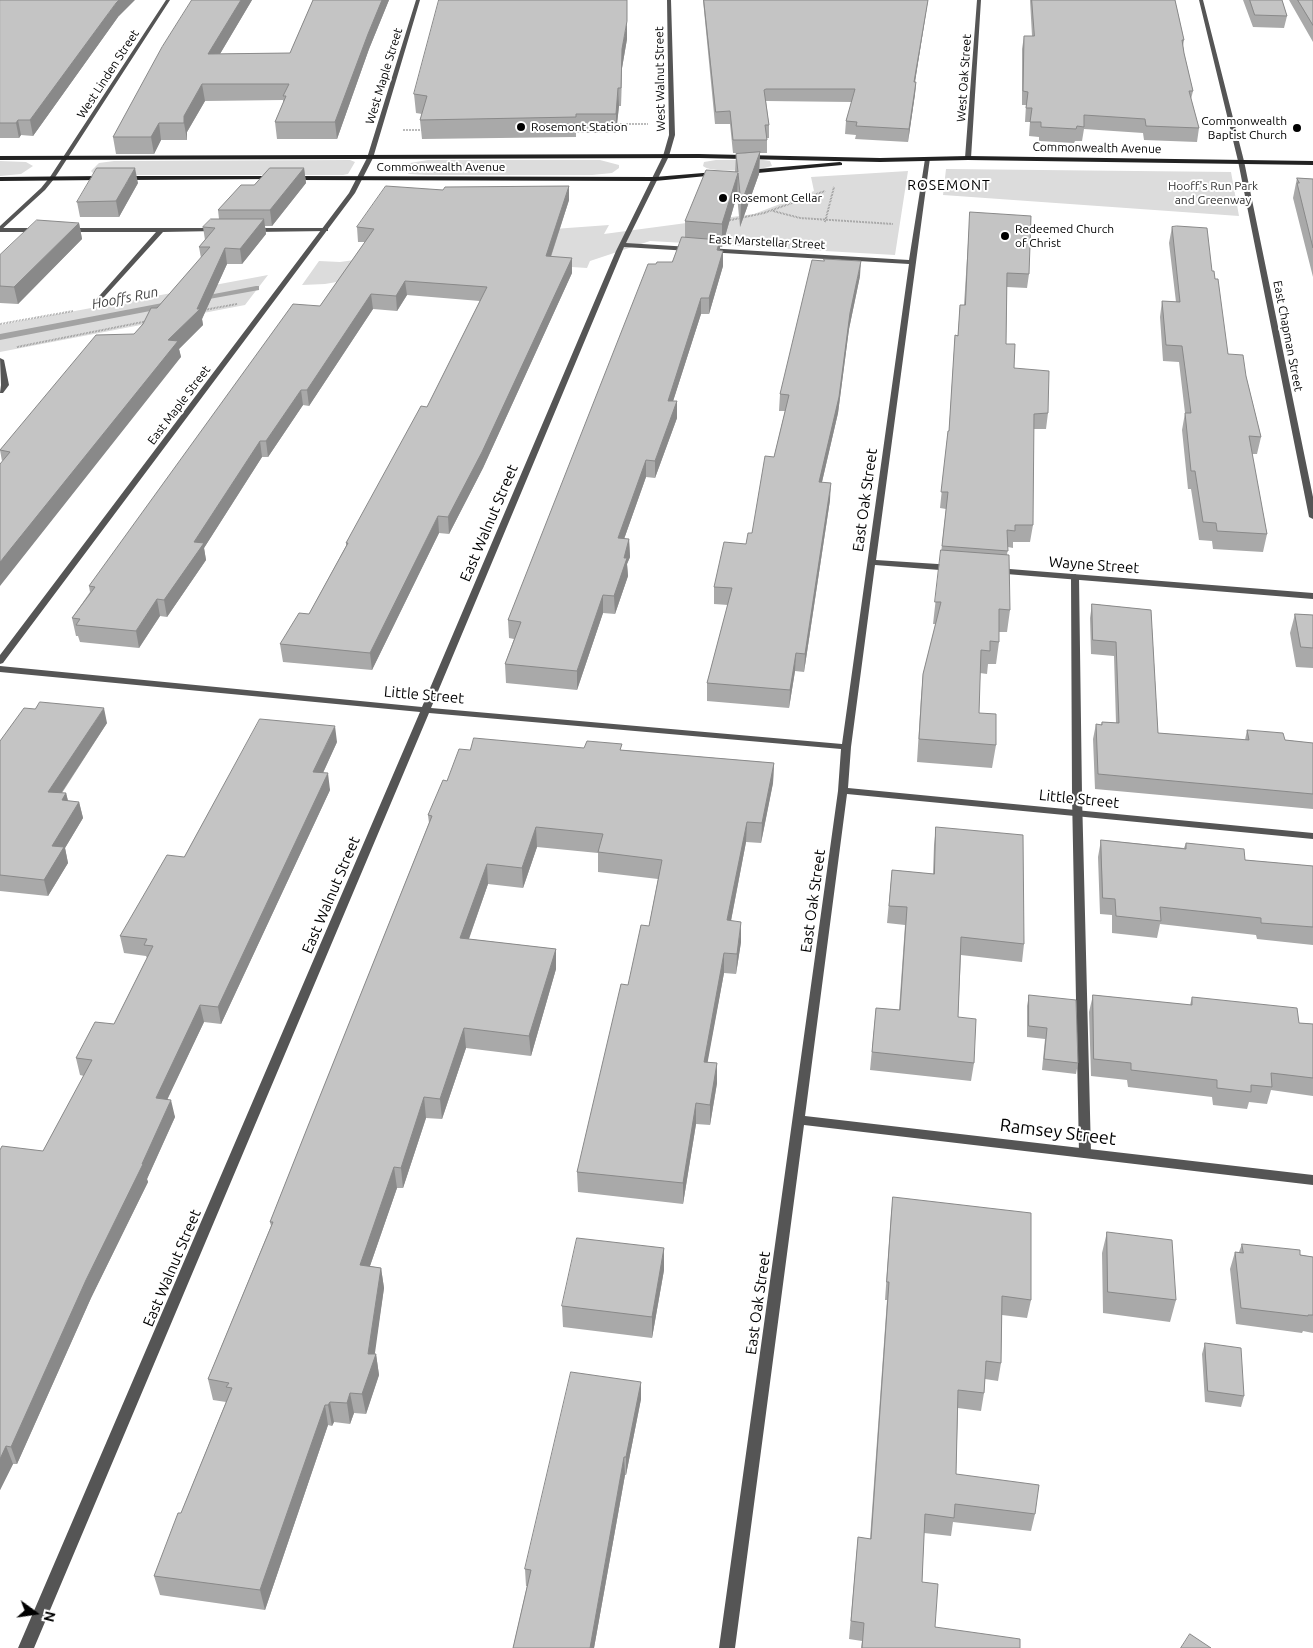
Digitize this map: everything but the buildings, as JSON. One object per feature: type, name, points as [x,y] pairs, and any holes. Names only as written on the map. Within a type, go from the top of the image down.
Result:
[{"type":"street","name":"West Linden Street","points":[[0,230],[52,178],[168,0]]},
{"type":"street","name":"West Maple Street","points":[[370,158],[418,0]]},
{"type":"street","name":"West Walnut Street","points":[[666,156],[672,135],[669,0]]},
{"type":"street","name":"West Oak Street","points":[[968,158],[979,0]]},
{"type":"street","name":"East Chapman Street","points":[[1201,0],[1241,161],[1313,517]]},
{"type":"street","name":"Commonwealth Avenue","points":[[0,158],[666,156],[803,157],[880,160],[968,158],[1313,162]]},
{"type":"street","name":"East Walnut Street","points":[[26,1648],[622,245],[666,156]]},
{"type":"street","name":"East Maple Street","points":[[0,661],[326,230],[361,178],[370,158]]},
{"type":"street","name":"East Oak Street","points":[[727,1648],[843,791],[846,747],[912,262],[928,159]]},
{"type":"street","name":"Commonwealth Avenue","points":[[737,172],[880,160]]},
{"type":"street","name":"Commonwealth Avenue","points":[[116,178],[655,179],[719,174]]},
{"type":"street","points":[[0,178],[106,178]]},
{"type":"street","points":[[0,230],[44,230]]},
{"type":"street","points":[[64,230],[227,230]]},
{"type":"street","points":[[94,305],[161,230]]},
{"type":"street","points":[[246,230],[326,230]]},
{"type":"street","name":"East Marstellar Street","points":[[622,245],[912,262]]},
{"type":"street","points":[[0,360],[2,380],[5,385],[0,391]]},
{"type":"street","points":[[872,562],[961,568]]},
{"type":"street","name":"Wayne Street","points":[[990,570],[1313,596]]},
{"type":"street","points":[[1075,577],[1077,814],[1085,1153]]},
{"type":"street","name":"Little Street","points":[[0,669],[426,710],[846,747]]},
{"type":"street","name":"Little Street","points":[[843,791],[1313,836]]},
{"type":"street","name":"Ramsey Street","points":[[798,1120],[1313,1180]]},
{"type":"path","points":[[617,124],[656,124]]},
{"type":"path","points":[[400,130],[424,130]]},
{"type":"path","points":[[722,222],[749,218],[773,211],[840,184]]},
{"type":"path","points":[[826,221],[834,187]]},
{"type":"path","points":[[773,211],[796,217],[826,221],[899,224]]},
{"type":"path","points":[[204,310],[243,303]]},
{"type":"path","points":[[0,324],[94,305]]},
{"type":"path","points":[[13,348],[155,319]]},
{"type":"green space","points":[[350,160],[355,162],[348,174],[343,175],[106,175],[94,174],[91,171],[99,163],[114,161]]},
{"type":"green space","points":[[428,160],[600,160],[619,165],[619,168],[612,173],[592,175],[426,175],[409,174],[401,169],[404,164]]},
{"type":"green space","points":[[716,160],[763,160],[770,161],[772,166],[726,171],[703,166],[704,162]]},
{"type":"green space","points":[[0,161],[26,162],[33,166],[21,174],[0,176]]},
{"type":"green space","name":"Hooff's Run Park and Greenway","points":[[946,169],[1231,172],[1239,216],[943,195]]},
{"type":"green space","points":[[908,171],[895,255],[650,241],[590,261],[587,268],[464,260],[325,284],[302,285],[319,261],[340,262],[462,245],[471,235],[609,225],[604,234],[754,214],[814,191],[811,177]]},
{"type":"green space","points":[[268,275],[245,305],[0,352],[0,325]]},
{"type":"waterway","name":"Hooffs Run","points":[[198,299],[256,288]]},
{"type":"waterway","name":"Hooffs Run","points":[[0,337],[173,304]]},
{"type":"place","name":"Rosemont Station","points":[[521,127]]},
{"type":"place","name":"Commonwealth Baptist Church","points":[[1297,128]]},
{"type":"place","name":"Rosemont Cellar","points":[[723,198]]},
{"type":"place","name":"Redeemed Church of Christ","points":[[1005,236]]},
{"type":"district","name":"ROSEMONT","points":[[949,185]]}]
